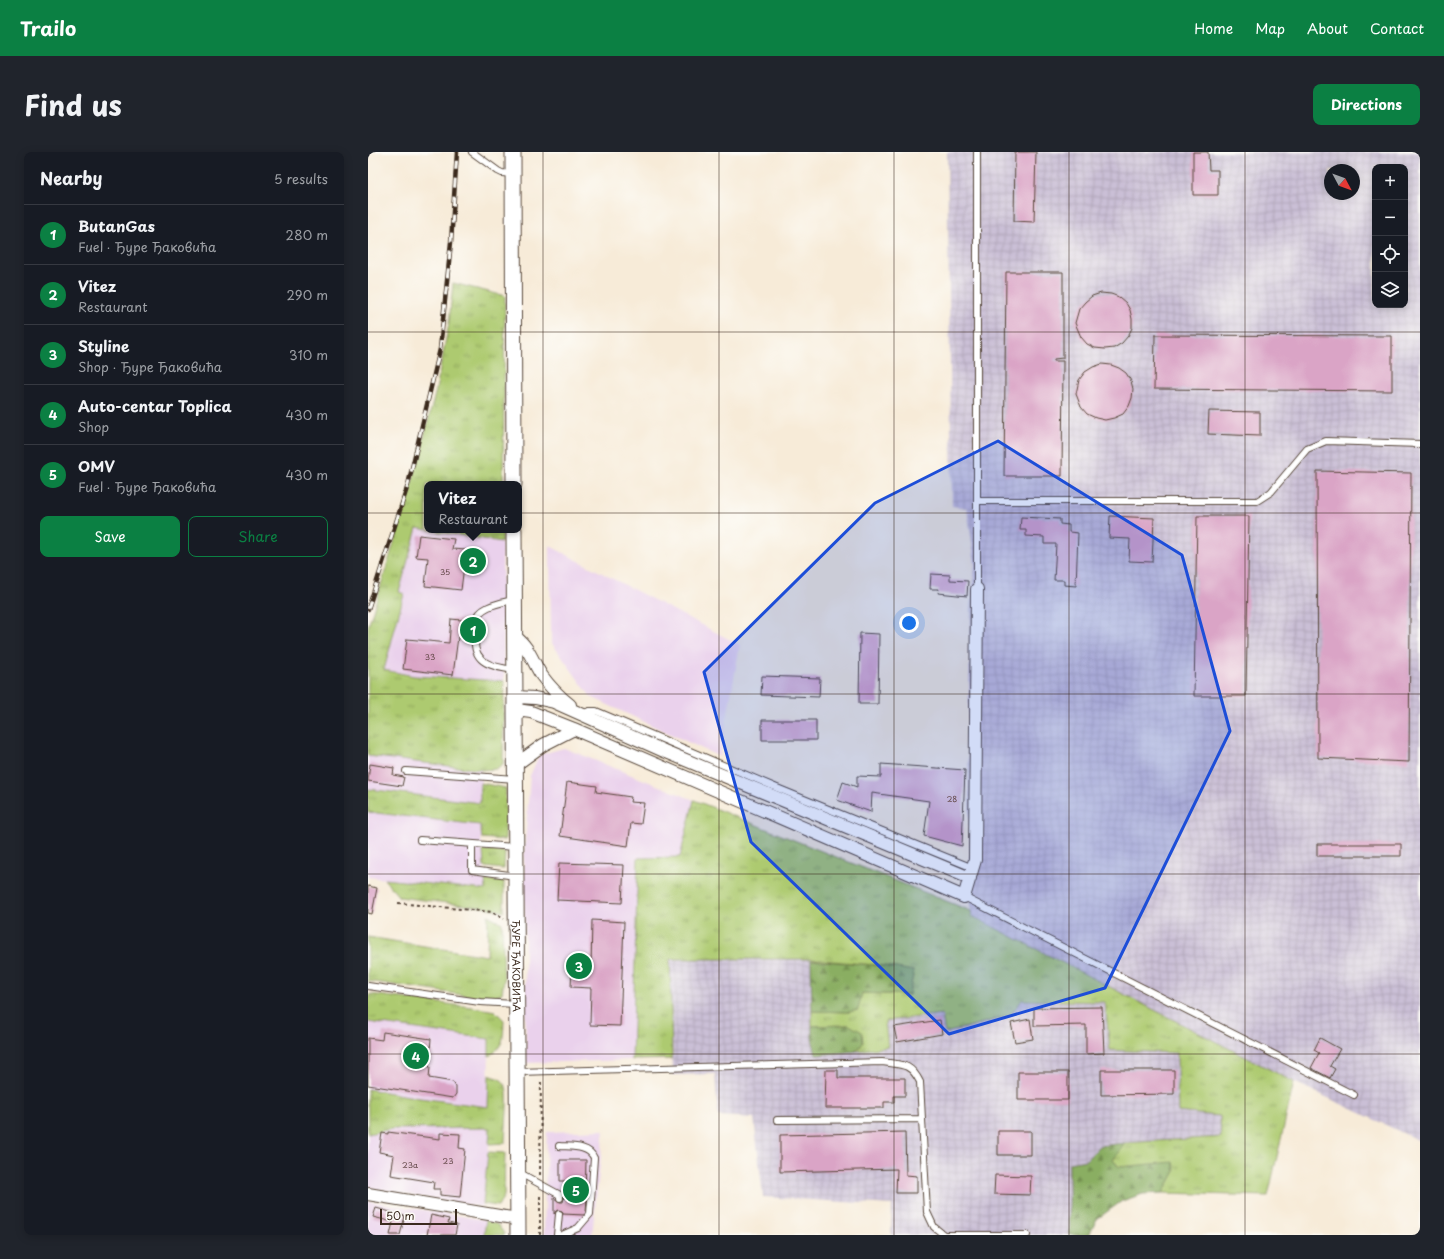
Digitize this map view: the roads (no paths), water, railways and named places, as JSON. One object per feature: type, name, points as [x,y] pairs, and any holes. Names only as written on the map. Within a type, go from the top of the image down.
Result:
[{"type":"street","points":[[513,152],[514,481]]},
{"type":"street","name":"ЂУРЕ ЂАКОВИЋА","points":[[514,533],[518,1235]]},
{"type":"street","points":[[516,704],[531,712],[964,896],[975,860],[978,588]]},
{"type":"street","points":[[515,637],[520,640],[542,675],[560,696],[580,713]]},
{"type":"street","points":[[516,704],[535,698],[554,702],[672,754],[971,873]]},
{"type":"street","points":[[516,773],[518,763],[543,745],[574,729]]},
{"type":"street","points":[[368,1194],[518,1219]]},
{"type":"lane","points":[[472,152],[498,171],[513,174]]},
{"type":"lane","points":[[977,152],[978,588]]},
{"type":"lane","points":[[977,501],[1257,501],[1271,492],[1307,449],[1326,441],[1420,444]]},
{"type":"lane","points":[[476,621],[481,612],[487,608],[515,599]]},
{"type":"lane","points":[[474,639],[474,647],[479,657],[484,662],[498,668],[515,670]]},
{"type":"lane","points":[[406,771],[516,773]]},
{"type":"lane","points":[[420,840],[516,847]]},
{"type":"lane","points":[[472,844],[472,870],[516,876]]},
{"type":"lane","points":[[964,896],[1354,1095]]},
{"type":"lane","points":[[368,986],[480,1002],[516,1004]]},
{"type":"lane","points":[[517,1072],[888,1063],[906,1065],[915,1072],[920,1082],[927,1212],[934,1227],[944,1235],[1027,1235]]},
{"type":"lane","points":[[777,1120],[922,1119]]},
{"type":"lane","points":[[559,1146],[585,1148],[594,1158],[590,1214],[578,1228],[562,1235]]},
{"type":"lane","points":[[518,1172],[560,1195],[560,1198]]},
{"type":"lane","points":[[557,1235],[559,1214]]},
{"type":"railway","points":[[368,609],[408,485],[440,349],[451,242],[457,152]]},
{"type":"place","name":"Vitez","points":[[473,561]]},
{"type":"place","name":"ButanGas","points":[[473,630]]},
{"type":"place","name":"Styline","points":[[579,966]]},
{"type":"place","name":"Auto-centar Toplica","points":[[416,1056]]},
{"type":"place","name":"OMV","points":[[576,1190]]}]
